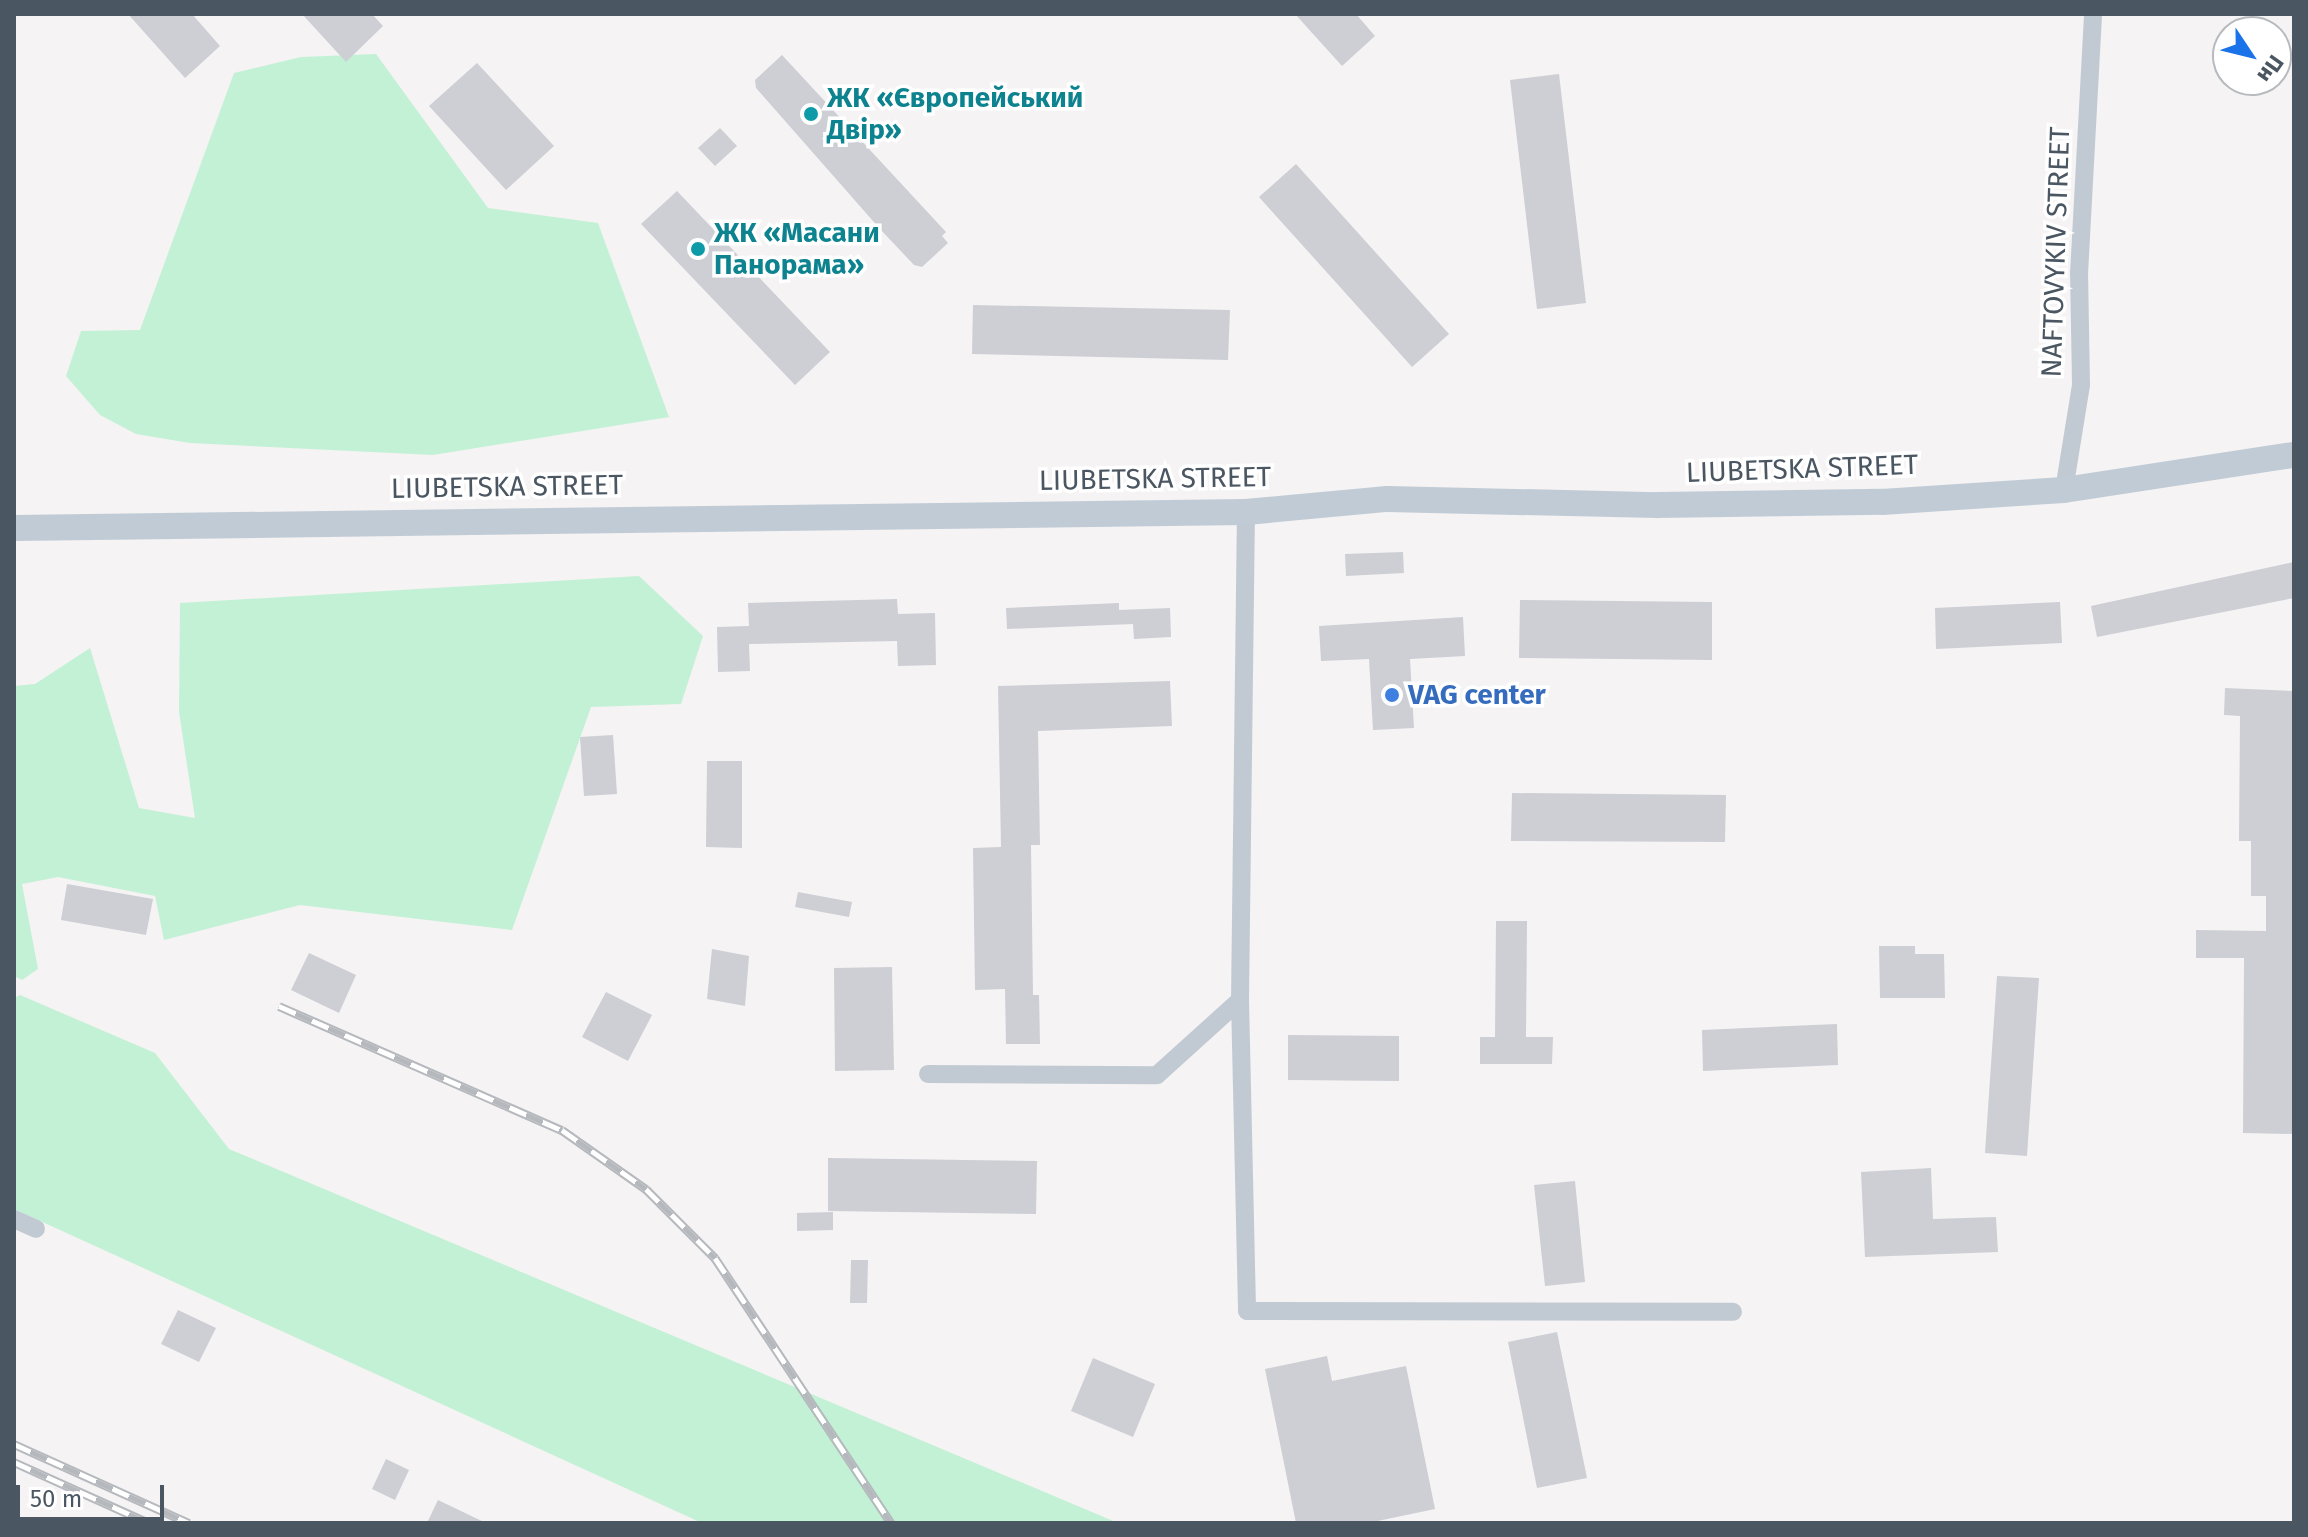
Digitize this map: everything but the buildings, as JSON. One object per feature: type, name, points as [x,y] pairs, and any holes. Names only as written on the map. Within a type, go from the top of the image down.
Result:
[{"type":"main road","name":"LIUBETSKA STREET","points":[[14,528],[739,515],[1246,512],[1387,499],[1672,505],[1882,502],[2064,490],[2294,455]]},
{"type":"street","name":"NAFTOVYKIV STREET","points":[[2064,490],[2081,385],[2079,274],[2093,14]]},
{"type":"street","points":[[1246,512],[1240,1000],[1247,1311],[1733,1312]]},
{"type":"street","points":[[928,1074],[1157,1075],[1240,1000]]},
{"type":"street","points":[[14,1219],[36,1229]]},
{"type":"green space","points":[[376,54],[488,208],[598,223],[669,417],[433,455],[190,443],[136,434],[100,415],[66,376],[81,331],[140,330],[234,73],[301,57]]},
{"type":"green space","points":[[639,576],[703,636],[681,704],[591,707],[512,930],[300,905],[164,940],[155,896],[58,877],[22,884],[38,969],[22,980],[14,976],[14,686],[35,684],[90,648],[139,808],[195,818],[179,712],[180,603]]},
{"type":"green space","points":[[20,995],[155,1053],[229,1149],[1118,1523],[702,1523],[14,1209],[14,998]]},
{"type":"railway","points":[[279,1006],[562,1130],[646,1189],[715,1258],[891,1523]]},
{"type":"railway","points":[[14,1444],[189,1523]]},
{"type":"railway","points":[[14,1462],[149,1523]]},
{"type":"place","name":"ЖК «Європейський Двір»","points":[[811,114]]},
{"type":"place","name":"ЖК «Масани Панорама»","points":[[698,249]]},
{"type":"place","name":"VAG center","points":[[1392,695]]}]
